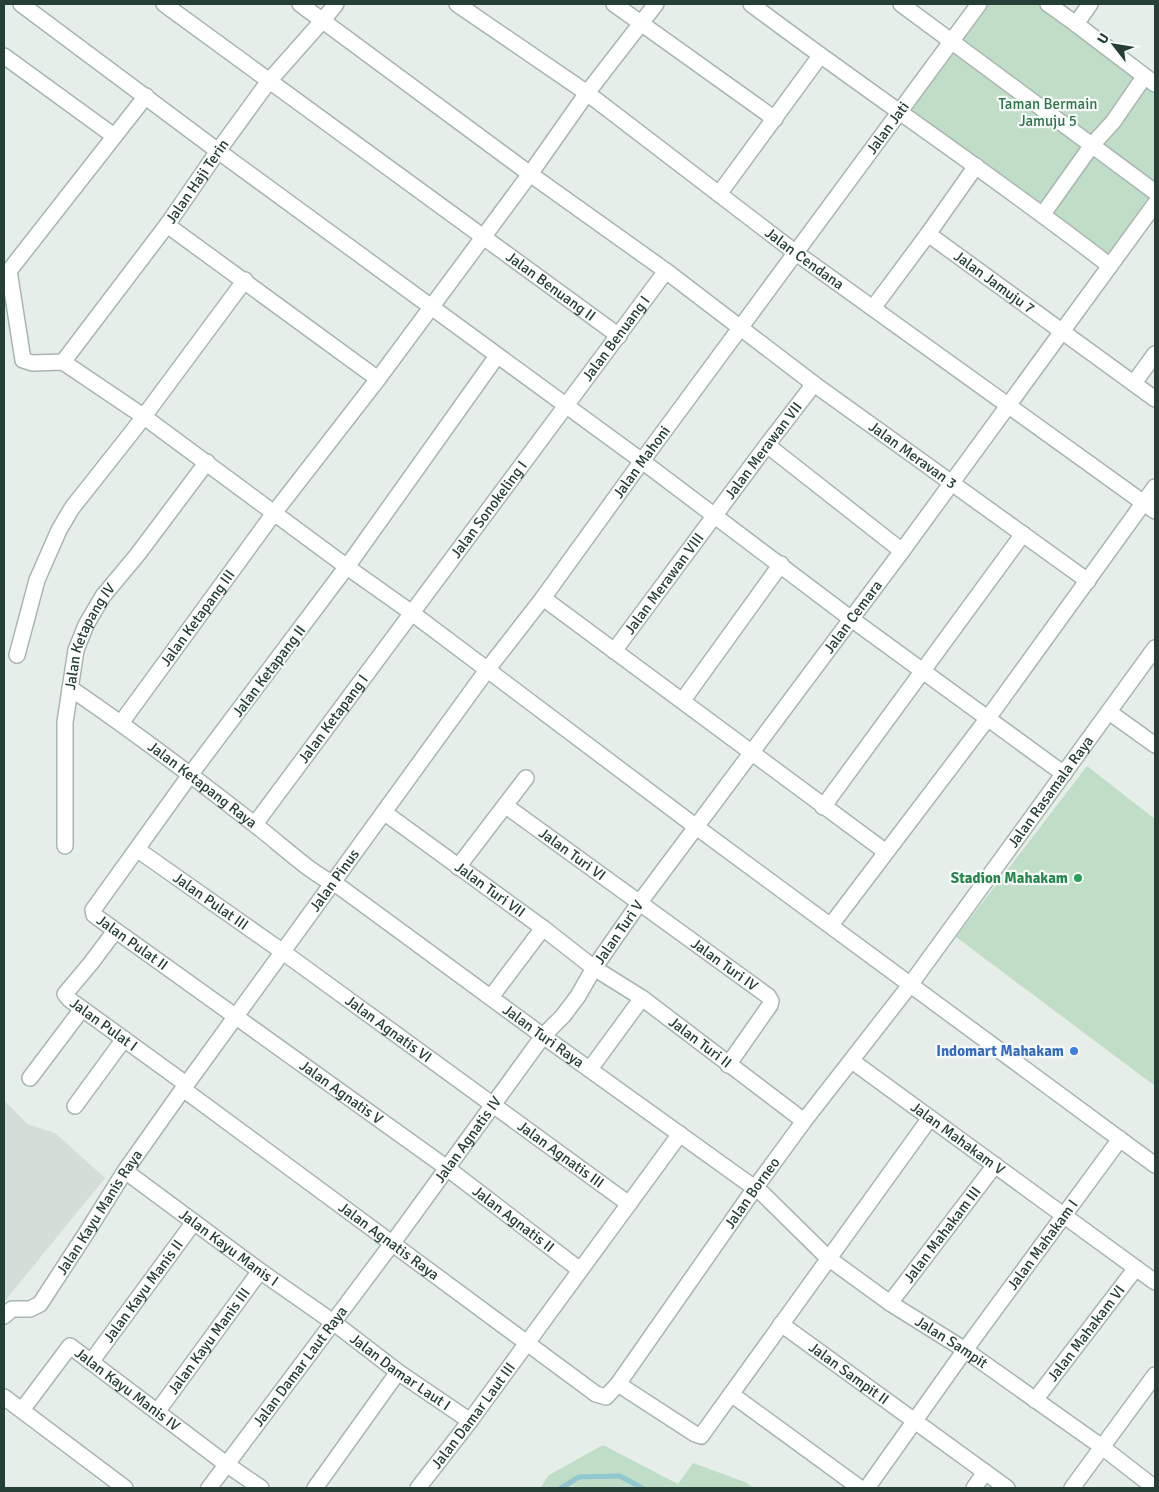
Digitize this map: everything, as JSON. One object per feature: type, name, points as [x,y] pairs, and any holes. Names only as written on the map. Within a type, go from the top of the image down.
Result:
[{"type":"street","points":[[21,4],[218,151],[642,461],[714,517],[781,564],[850,618],[1064,774]]},
{"type":"street","name":"Jalan Benuang II","points":[[164,4],[619,336]]},
{"type":"street","name":"Jalan Meravan 3","points":[[300,4],[530,174],[666,271],[814,384],[1088,581]]},
{"type":"street","name":"Jalan Haji Terin","points":[[58,363],[167,225],[269,81],[336,4]]},
{"type":"street","name":"Jalan Cendana","points":[[457,4],[586,93],[796,253],[1150,507]]},
{"type":"street","points":[[614,4],[775,119]]},
{"type":"street","name":"Jalan Ketapang III","points":[[121,723],[274,513],[378,379],[530,174],[586,93],[656,4]]},
{"type":"street","points":[[751,4],[820,56],[1043,214],[1110,266]]},
{"type":"street","points":[[901,4],[1155,192]]},
{"type":"street","name":"Jalan Jati","points":[[796,253],[979,4]]},
{"type":"street","points":[[1043,214],[1092,145],[1150,80],[1048,4]]},
{"type":"street","points":[[1076,24],[1090,4]]},
{"type":"street","points":[[4,56],[114,136]]},
{"type":"street","points":[[719,194],[820,56]]},
{"type":"street","points":[[146,96],[30,246],[10,269],[23,360],[32,363],[58,363],[143,416],[412,613],[695,826],[1155,1165]]},
{"type":"street","points":[[873,308],[976,166]]},
{"type":"street","name":"Jalan Cemara","points":[[695,826],[850,618],[902,552],[951,482],[1155,204]]},
{"type":"street","points":[[167,225],[245,280],[378,379]]},
{"type":"street","name":"Jalan Jamuju 7","points":[[928,234],[1155,399]]},
{"type":"street","name":"Jalan Mahoni","points":[[487,670],[543,598],[796,253]]},
{"type":"street","name":"Jalan Benuang I","points":[[566,406],[666,271]]},
{"type":"street","points":[[16,655],[37,580],[59,530],[72,508],[245,280]]},
{"type":"street","points":[[1134,383],[1155,354]]},
{"type":"street","name":"Jalan Ketapang II","points":[[190,776],[347,567],[497,356]]},
{"type":"street","name":"Jalan Merawan VII","points":[[714,517],[814,384]]},
{"type":"street","name":"Jalan Sonokeling I","points":[[412,613],[566,406]]},
{"type":"street","points":[[767,445],[902,552]]},
{"type":"street","name":"Jalan Ketapang IV","points":[[65,846],[65,722],[76,650],[86,624],[103,596],[138,554],[207,462]]},
{"type":"street","points":[[831,925],[988,718],[1088,581],[1150,507],[1155,487]]},
{"type":"street","name":"Jalan Merawan VIII","points":[[614,651],[714,517]]},
{"type":"street","points":[[823,807],[1023,534]]},
{"type":"street","points":[[683,700],[781,564]]},
{"type":"street","points":[[543,598],[886,852]]},
{"type":"street","name":"Jalan Ketapang I","points":[[255,824],[412,613]]},
{"type":"street","name":"Jalan Rasamala Raya","points":[[910,985],[1155,648]]},
{"type":"street","name":"Jalan Pinus","points":[[185,1087],[487,670]]},
{"type":"street","name":"Jalan Ketapang Raya","points":[[70,688],[121,723],[333,884]]},
{"type":"street","points":[[1109,712],[1155,745]]},
{"type":"street","name":"Jalan Pulat II","points":[[190,776],[93,910],[94,915],[236,1016]]},
{"type":"street","points":[[458,867],[526,778]]},
{"type":"street","name":"Jalan Turi VI","points":[[506,806],[640,902]]},
{"type":"street","name":"Jalan Turi VII","points":[[385,813],[543,928],[594,968]]},
{"type":"street","name":"Jalan Turi V","points":[[543,1036],[563,1016],[578,996],[594,968],[695,826]]},
{"type":"street","name":"Jalan Pulat III","points":[[138,850],[283,952]]},
{"type":"street","name":"Jalan Turi Raya","points":[[333,884],[340,887],[755,1188]]},
{"type":"street","name":"Jalan Turi IV","points":[[640,902],[768,996],[771,1001],[728,1065]]},
{"type":"street","points":[[490,997],[543,928]]},
{"type":"street","name":"Jalan Pulat I","points":[[116,931],[65,994],[185,1087]]},
{"type":"street","name":"Jalan Agnatis VI","points":[[283,952],[493,1104]]},
{"type":"street","name":"Jalan Turi II","points":[[594,968],[642,998],[804,1121]]},
{"type":"street","name":"Jalan Borneo","points":[[596,1394],[606,1397],[618,1384],[804,1121],[910,985]]},
{"type":"street","points":[[590,1069],[642,998]]},
{"type":"street","points":[[30,1078],[82,1009]]},
{"type":"street","name":"Jalan Agnatis V","points":[[236,1016],[447,1168]]},
{"type":"street","name":"Jalan Agnatis IV","points":[[392,1243],[543,1036]]},
{"type":"street","points":[[75,1106],[124,1039]]},
{"type":"street","name":"Jalan Mahakam V","points":[[852,1061],[1155,1282]]},
{"type":"street","name":"Jalan Kayu Manis Raya","points":[[4,1316],[12,1309],[30,1309],[40,1304],[125,1171],[185,1087]]},
{"type":"street","name":"Jalan Agnatis Raya","points":[[185,1087],[596,1394]]},
{"type":"street","name":"Jalan Agnatis III","points":[[493,1104],[629,1204]]},
{"type":"street","points":[[618,1384],[701,1436],[930,1118]]},
{"type":"street","points":[[526,1342],[680,1134]]},
{"type":"street","name":"Jalan Mahakam I","points":[[866,1488],[1120,1139]]},
{"type":"street","name":"Jalan Mahakam III","points":[[890,1303],[995,1165]]},
{"type":"street","name":"Jalan Agnatis II","points":[[447,1168],[580,1270]]},
{"type":"street","name":"Jalan Kayu Manis I","points":[[125,1171],[332,1322]]},
{"type":"street","name":"Jalan Sampit","points":[[755,1188],[828,1258],[890,1303],[965,1350],[1155,1488]]},
{"type":"street","name":"Jalan Kayu Manis II","points":[[91,1362],[194,1222]]},
{"type":"street","name":"Jalan Damar Laut Raya","points":[[209,1488],[392,1243]]},
{"type":"street","name":"Jalan Mahakam VI","points":[[1035,1400],[1136,1268]]},
{"type":"street","name":"Jalan Kayu Manis III","points":[[157,1412],[260,1271]]},
{"type":"street","name":"Jalan Damar Laut I","points":[[332,1322],[398,1372],[470,1421]]},
{"type":"street","name":"Jalan Sampit II","points":[[781,1324],[1007,1488]]},
{"type":"street","name":"Jalan Damar Laut III","points":[[418,1488],[470,1421],[526,1342]]},
{"type":"street","name":"Jalan Kayu Manis IV","points":[[22,1410],[70,1346],[226,1464],[261,1488]]},
{"type":"street","points":[[315,1488],[398,1372]]},
{"type":"street","points":[[1072,1488],[1155,1375]]},
{"type":"street","points":[[731,1394],[860,1488]]},
{"type":"street","points":[[4,1397],[125,1488]]},
{"type":"street","points":[[974,1488],[985,1472]]},
{"type":"shaded area","points":[[4,1100],[27,1124],[55,1133],[105,1178],[4,1302]]},
{"type":"green space","name":"Taman Bermain Jamuju 5","points":[[979,4],[1046,4],[1155,83],[1155,204],[1110,266],[899,112]]},
{"type":"green space","name":"Stadion Mahakam","points":[[1087,766],[1155,819],[1155,1086],[956,937]]},
{"type":"green space","points":[[603,1445],[678,1484],[693,1463],[745,1482],[754,1488],[579,1488],[572,1486],[569,1488],[540,1488],[549,1475]]},
{"type":"waterway","points":[[561,1488],[579,1477],[620,1476],[642,1488]]},
{"type":"place","name":"Stadion Mahakam","points":[[1078,878]]},
{"type":"place","name":"Indomart Mahakam","points":[[1074,1051]]}]
